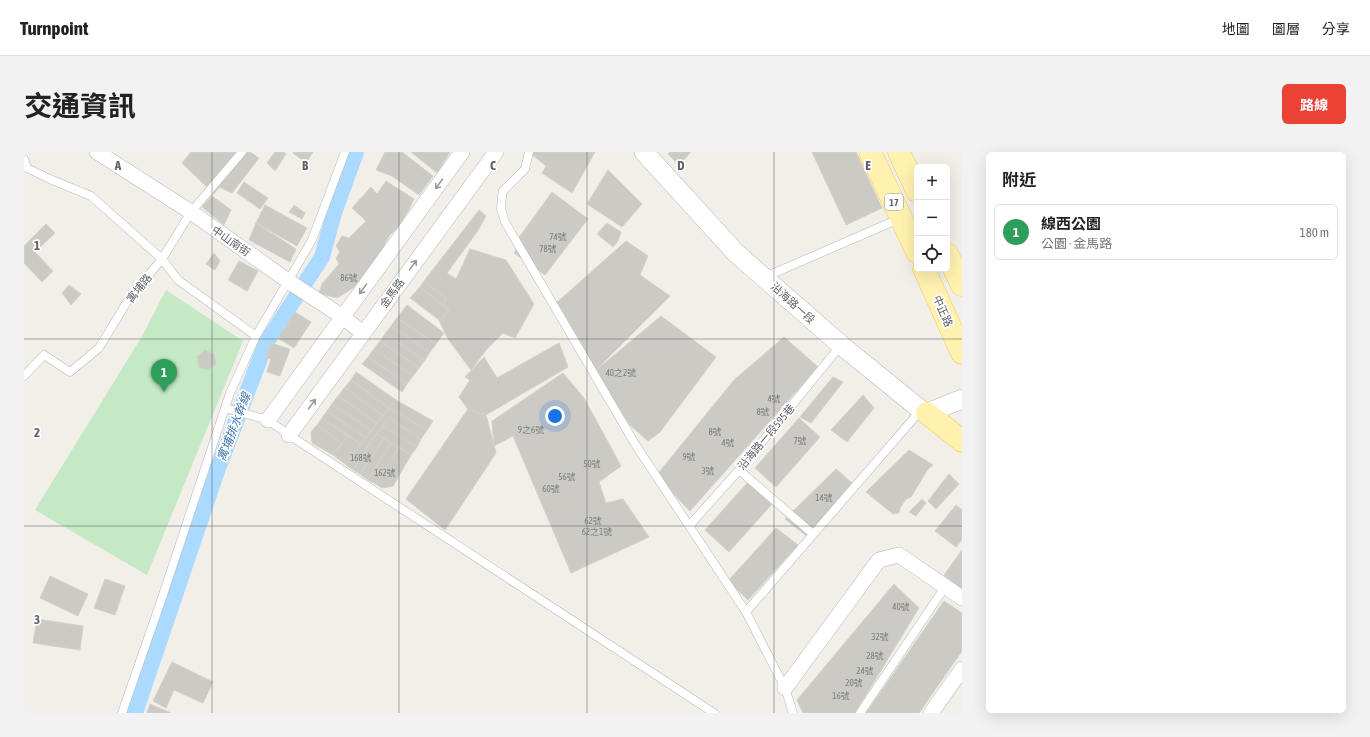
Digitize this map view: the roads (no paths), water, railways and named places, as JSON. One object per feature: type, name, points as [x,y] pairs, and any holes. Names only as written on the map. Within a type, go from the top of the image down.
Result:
[{"type":"main road","name":"17","points":[[870,152],[914,245]]},
{"type":"main road","name":"17","points":[[899,152],[914,184]]},
{"type":"main road","points":[[950,260],[962,285]]},
{"type":"main road","name":"中正路","points":[[925,272],[962,354]]},
{"type":"main road","points":[[924,411],[962,441]]},
{"type":"street","name":"中山南街","points":[[97,152],[191,212],[288,281],[343,317],[363,333]]},
{"type":"street","points":[[268,420],[462,152]]},
{"type":"street","name":"金馬路","points":[[289,435],[496,152]]},
{"type":"street","name":"沿海路一段","points":[[645,152],[736,253],[841,345],[924,411]]},
{"type":"street","points":[[924,411],[962,399]]},
{"type":"street","points":[[785,688],[879,560],[899,555],[962,598]]},
{"type":"street","points":[[932,713],[962,669]]},
{"type":"lane","name":"寓埔路","points":[[24,376],[44,355],[70,372],[99,348],[130,297],[162,259],[191,212],[242,152]]},
{"type":"lane","points":[[122,713],[230,393],[256,336],[312,240],[346,152]]},
{"type":"lane","points":[[529,152],[525,169],[503,191],[501,209],[505,222],[636,444],[746,612],[785,688],[793,713]]},
{"type":"lane","points":[[24,160],[27,168],[91,196],[162,259],[178,280],[256,336]]},
{"type":"lane","points":[[764,277],[902,218]]},
{"type":"lane","name":"沿海路一段595巷","points":[[689,526],[739,470],[841,345]]},
{"type":"lane","points":[[225,408],[268,420],[714,713]]},
{"type":"lane","points":[[746,612],[813,534],[924,411]]},
{"type":"lane","points":[[739,470],[813,534]]},
{"type":"lane","points":[[860,713],[946,587]]},
{"type":"waterway","name":"寓埔排水幹線","points":[[135,713],[217,471],[266,343],[322,257],[334,213],[356,152]]},
{"type":"place","name":"線西公園","points":[[164,392]]}]
